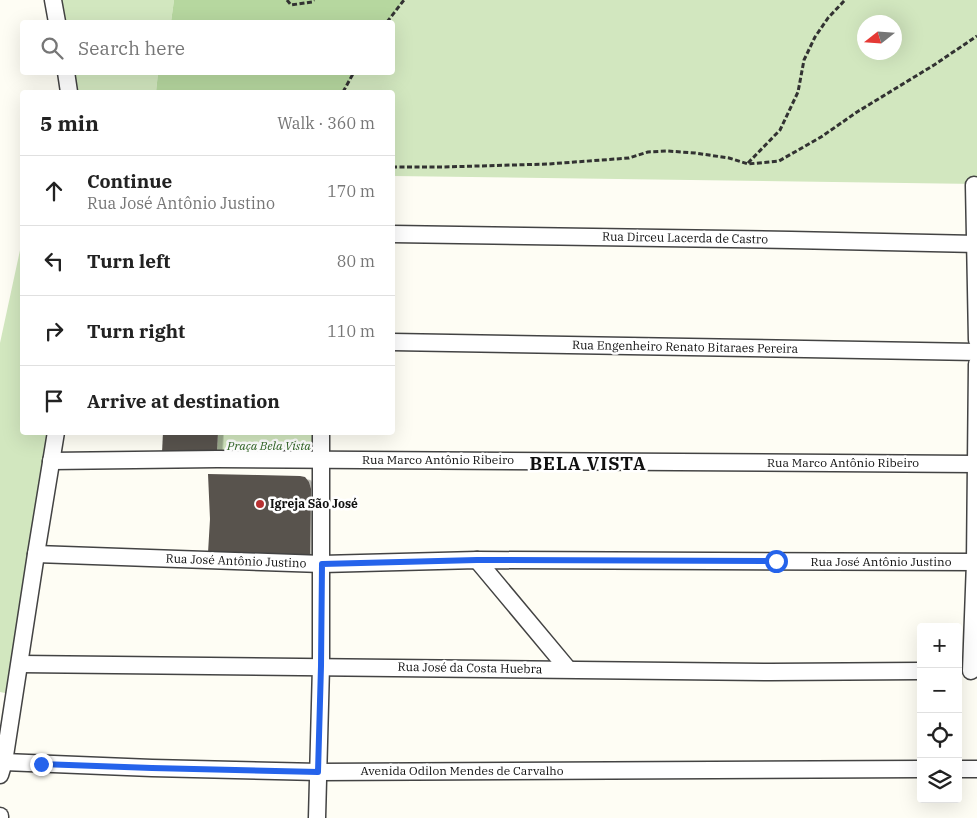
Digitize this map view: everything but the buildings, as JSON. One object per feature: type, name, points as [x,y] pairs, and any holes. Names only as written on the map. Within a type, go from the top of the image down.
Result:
[{"type":"street","points":[[53,0],[58,20]]},
{"type":"street","points":[[66,75],[69,90]]},
{"type":"street","points":[[974,185],[977,340]]},
{"type":"street","name":"Rua Dirceu Lacerda de Castro","points":[[395,234],[976,244]]},
{"type":"street","name":"Rua Engenheiro Renato Bitaraes Pereira","points":[[395,342],[977,352]]},
{"type":"street","points":[[969,671],[976,562],[977,364]]},
{"type":"street","points":[[2,768],[55,435]]},
{"type":"street","points":[[317,818],[321,666],[321,435]]},
{"type":"street","name":"Rua Marco Antônio Ribeiro","points":[[51,461],[321,459],[976,464]]},
{"type":"street","name":"Rua José Antônio Justino","points":[[36,554],[322,564],[477,560],[976,562]]},
{"type":"street","points":[[477,560],[568,669]]},
{"type":"street","name":"Rua José da Costa Huebra","points":[[20,664],[771,672],[917,671]]},
{"type":"street","name":"Avenida Odilon Mendes de Carvalho","points":[[2,768],[152,768],[318,772],[917,770]]},
{"type":"street","points":[[962,769],[977,769]]},
{"type":"path","points":[[287,0],[291,5],[312,2],[314,0]]},
{"type":"path","points":[[389,20],[404,0]]},
{"type":"path","points":[[748,164],[780,130],[798,92],[804,60],[815,37],[844,0]]},
{"type":"path","points":[[395,167],[548,164],[629,158],[648,152],[668,151],[729,158],[748,164],[779,161],[934,66],[977,36]]},
{"type":"path","points":[[344,90],[352,75]]},
{"type":"green space","points":[[53,0],[174,0],[171,20],[57,20]]},
{"type":"green space","points":[[174,0],[404,0],[389,20],[171,20]]},
{"type":"green space","points":[[404,0],[977,0],[977,184],[395,176],[395,90],[344,90],[353,75],[395,75],[395,20],[389,20]]},
{"type":"green space","points":[[66,75],[158,75],[156,90],[69,90]]},
{"type":"green space","points":[[158,75],[353,75],[344,90],[156,90]]},
{"type":"green space","points":[[20,250],[20,435],[56,435],[15,695],[0,692],[0,343]]},
{"type":"green space","name":"Praça Bela Vista","points":[[218,435],[321,435],[321,459],[217,452]]},
{"type":"place","name":"Igreja São José","points":[[260,504]]},
{"type":"district","name":"BELA VISTA","points":[[588,464]]},
{"type":"route","points":[[41,764],[318,772],[322,564],[477,560],[776,561]]}]
